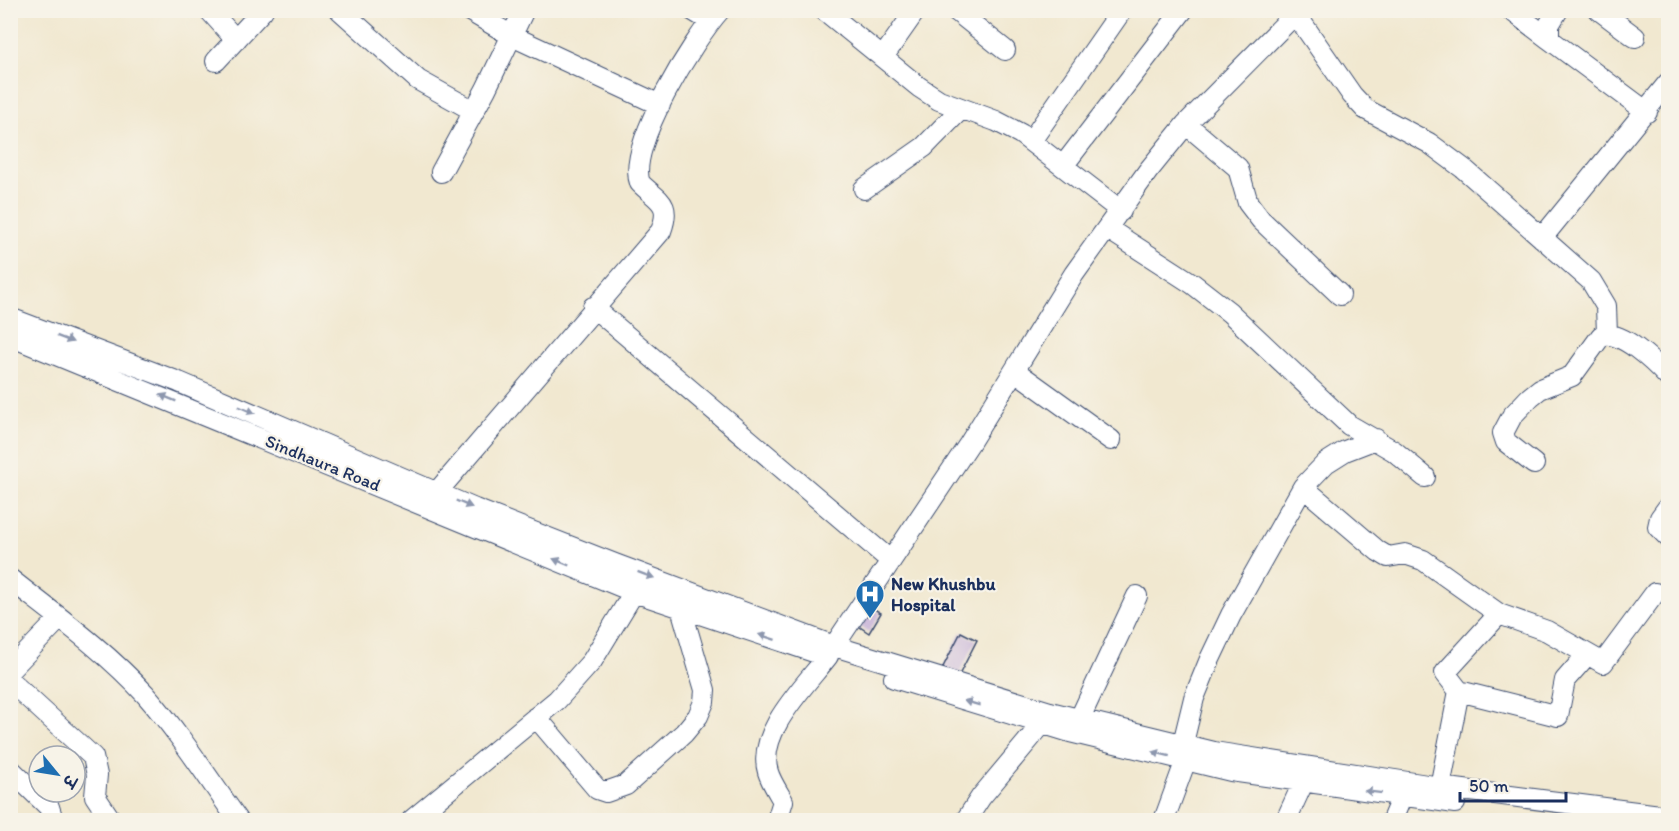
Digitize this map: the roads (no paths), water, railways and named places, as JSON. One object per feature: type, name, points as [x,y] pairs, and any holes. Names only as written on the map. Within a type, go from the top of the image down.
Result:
[{"type":"street","points":[[209,10],[236,40]]},
{"type":"street","points":[[216,61],[263,10]]},
{"type":"street","points":[[340,10],[411,74],[474,111]]},
{"type":"street","points":[[468,10],[512,36],[660,105]]},
{"type":"street","points":[[441,172],[524,10]]},
{"type":"street","points":[[437,492],[661,231],[666,210],[661,201],[640,183],[637,174],[672,77],[715,16],[692,10]]},
{"type":"street","points":[[824,10],[919,87],[939,100],[960,110],[996,121],[1031,141],[1121,211]]},
{"type":"street","points":[[883,57],[916,10]]},
{"type":"street","points":[[955,10],[1005,50]]},
{"type":"street","points":[[1031,141],[1122,10]]},
{"type":"street","points":[[1063,166],[1183,10]]},
{"type":"street","points":[[1511,10],[1647,112]]},
{"type":"street","points":[[1549,39],[1549,25],[1558,10]]},
{"type":"street","points":[[1599,10],[1635,37]]},
{"type":"street","points":[[777,820],[783,801],[768,773],[766,757],[770,735],[831,651],[891,561],[1015,371],[1074,274],[1186,124],[1296,11],[1352,95],[1365,109],[1429,143],[1464,169],[1575,265],[1601,294],[1606,306],[1606,334]]},
{"type":"street","points":[[1542,238],[1647,112],[1668,83]]},
{"type":"street","points":[[864,189],[924,147],[960,110]]},
{"type":"street","points":[[1186,124],[1238,168],[1248,203],[1261,220],[1340,295]]},
{"type":"street","points":[[1108,229],[1211,298],[1349,425],[1362,435],[1394,451],[1425,477]]},
{"type":"street","points":[[593,308],[891,561]]},
{"type":"street","points":[[10,318],[179,382],[437,492],[831,651],[1042,724],[1185,752],[1214,752],[1440,787],[1668,816]]},
{"type":"street","points":[[1534,464],[1506,442],[1503,433],[1505,427],[1530,397],[1540,389],[1572,376],[1601,336],[1606,334],[1621,339],[1664,364]]},
{"type":"street","name":"Sindhaura Road","points":[[10,336],[634,592],[681,608],[831,651]]},
{"type":"street","points":[[1015,371],[1111,440]]},
{"type":"street","points":[[1164,820],[1185,752],[1194,698],[1210,659],[1303,487],[1326,463],[1345,451],[1376,440]]},
{"type":"street","points":[[1303,487],[1378,551],[1388,556],[1405,554],[1423,560],[1498,614],[1547,631],[1603,663],[1655,593]]},
{"type":"street","points":[[1668,507],[1660,518],[1658,527],[1668,537]]},
{"type":"street","points":[[10,579],[96,646],[145,695],[186,746],[237,820]]},
{"type":"street","points":[[412,820],[557,700],[592,661],[634,592]]},
{"type":"street","points":[[1080,718],[1137,596]]},
{"type":"street","points":[[536,717],[597,789],[606,792],[626,785],[684,733],[698,716],[704,702],[703,679],[681,608]]},
{"type":"street","points":[[1498,614],[1445,673],[1459,691],[1558,716],[1565,680],[1587,655]]},
{"type":"street","points":[[10,670],[60,618]]},
{"type":"street","points":[[831,651],[1050,712],[1080,718],[1185,752],[1230,771],[1303,783],[1598,820]]},
{"type":"street","points":[[10,681],[93,757],[97,775],[95,796],[111,820]]},
{"type":"street","points":[[1440,787],[1459,691]]},
{"type":"street","points":[[966,820],[981,796],[1042,724]]},
{"type":"street","points":[[10,769],[49,807],[53,820]]},
{"type":"street","points":[[1286,820],[1303,783]]},
{"type":"street","points":[[1392,820],[1402,796]]},
{"type":"place","name":"New Khushbu Hospital","points":[[870,620]]}]
